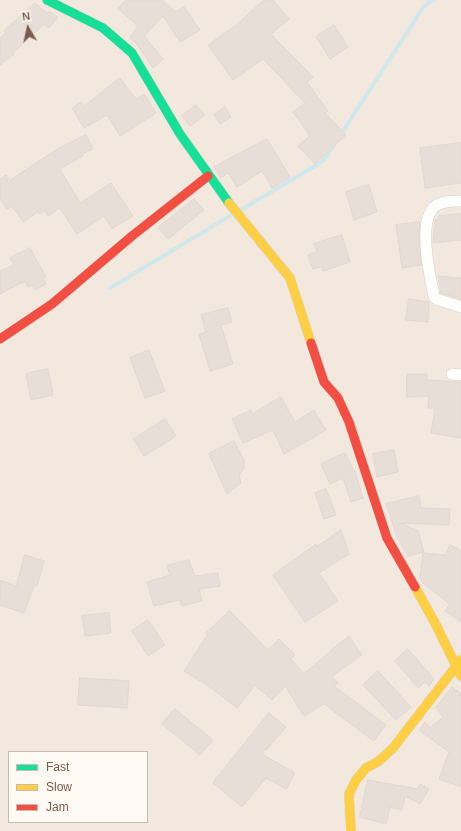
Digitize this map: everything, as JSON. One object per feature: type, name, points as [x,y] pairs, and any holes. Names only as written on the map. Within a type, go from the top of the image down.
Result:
[{"type":"street","points":[[47,0],[88,18],[123,41],[132,52],[180,134],[208,176],[240,219],[290,278],[301,308],[320,373],[324,382],[338,398],[349,422],[387,538],[458,663],[461,676]]},
{"type":"street","points":[[0,339],[26,324],[64,295],[159,214],[208,176]]},
{"type":"street","points":[[461,201],[437,204],[426,218],[425,231],[434,296],[436,299],[461,307]]},
{"type":"street","points":[[351,831],[349,794],[356,780],[366,768],[379,761],[393,748],[458,663]]},
{"type":"shaded area","points":[[0,0],[461,0],[461,831],[0,831]]},
{"type":"building","points":[[126,0],[162,0],[176,12],[184,7],[200,30],[180,42],[163,16],[144,36],[163,59],[153,68],[139,47],[130,37],[138,26],[118,9]]},
{"type":"building","points":[[264,0],[273,0],[289,19],[271,34],[313,77],[307,82],[328,111],[325,113],[346,135],[315,164],[298,146],[310,136],[293,112],[305,103],[263,59],[233,80],[208,45],[235,26]]},
{"type":"building","points":[[35,3],[47,13],[49,11],[58,17],[49,28],[44,24],[13,53],[14,54],[0,65],[0,38],[6,33],[4,31]]},
{"type":"building","points":[[334,25],[348,47],[330,59],[316,37]]},
{"type":"building","points":[[120,78],[136,99],[144,94],[156,113],[120,136],[107,115],[84,128],[72,108],[81,102],[84,106]]},
{"type":"building","points":[[196,105],[205,115],[190,126],[182,116]]},
{"type":"building","points":[[225,107],[231,117],[220,124],[214,115]]},
{"type":"building","points":[[86,135],[93,149],[82,154],[83,156],[60,169],[80,203],[111,183],[133,216],[112,229],[104,216],[77,234],[60,208],[48,216],[45,211],[40,214],[38,212],[23,222],[12,206],[7,210],[0,199],[0,179],[6,175],[10,180],[54,151]]},
{"type":"building","points":[[267,139],[290,177],[272,188],[262,171],[237,187],[228,173],[221,178],[214,167]]},
{"type":"building","points":[[461,143],[461,183],[425,188],[420,148]]},
{"type":"building","points":[[369,185],[377,212],[354,220],[346,192]]},
{"type":"building","points":[[194,199],[204,210],[168,239],[158,228]]},
{"type":"building","points":[[461,214],[461,240],[433,243],[435,220],[439,219],[439,216]]},
{"type":"building","points":[[420,222],[419,234],[421,265],[402,268],[396,225]]},
{"type":"building","points":[[342,235],[350,262],[323,271],[321,267],[313,269],[308,255],[317,252],[314,244]]},
{"type":"building","points":[[30,248],[46,277],[43,278],[46,284],[35,290],[32,285],[28,287],[25,281],[0,294],[0,271],[14,265],[10,258]]},
{"type":"building","points":[[439,276],[461,278],[461,299],[441,293]]},
{"type":"building","points":[[409,299],[429,302],[428,322],[406,320]]},
{"type":"building","points":[[228,308],[232,322],[221,325],[233,364],[210,371],[199,334],[206,332],[201,315]]},
{"type":"building","points":[[149,350],[165,391],[145,398],[130,358]]},
{"type":"building","points":[[48,369],[53,395],[31,400],[26,374]]},
{"type":"building","points":[[407,374],[427,374],[427,380],[461,382],[461,438],[431,433],[435,408],[428,408],[429,396],[407,397]]},
{"type":"building","points":[[281,397],[295,422],[314,410],[326,430],[284,454],[273,430],[243,443],[232,419],[251,410],[252,414]]},
{"type":"building","points":[[165,419],[176,436],[144,456],[133,439]]},
{"type":"building","points":[[234,441],[244,460],[244,468],[239,475],[241,483],[227,494],[209,454]]},
{"type":"building","points":[[394,450],[398,472],[377,477],[373,454]]},
{"type":"building","points":[[345,453],[355,472],[363,498],[351,502],[343,478],[330,484],[321,464]]},
{"type":"building","points":[[326,489],[336,515],[324,519],[315,493]]},
{"type":"building","points":[[419,496],[421,508],[450,509],[449,525],[401,523],[418,531],[424,552],[408,556],[397,537],[386,504]]},
{"type":"building","points":[[341,530],[349,554],[319,573],[338,601],[305,622],[273,575],[316,544],[317,546]]},
{"type":"building","points":[[450,545],[461,550],[461,622],[445,611],[450,604],[424,584],[420,578],[423,553],[445,555]]},
{"type":"building","points":[[25,555],[44,561],[37,586],[34,586],[24,613],[0,605],[0,580],[16,586]]},
{"type":"building","points":[[189,560],[195,576],[218,573],[220,586],[199,589],[202,601],[182,606],[180,600],[154,606],[147,582],[170,575],[167,566]]},
{"type":"building","points":[[230,611],[268,650],[279,639],[295,655],[291,659],[304,674],[349,636],[362,655],[332,676],[338,683],[334,686],[386,725],[374,741],[324,704],[304,716],[285,686],[272,700],[255,685],[237,708],[210,687],[184,671],[208,634],[206,633]]},
{"type":"building","points":[[109,613],[111,633],[85,636],[82,616]]},
{"type":"building","points":[[148,620],[165,645],[148,656],[132,631]]},
{"type":"building","points":[[408,649],[434,679],[429,686],[425,682],[418,688],[395,661]]},
{"type":"building","points":[[378,671],[411,707],[396,720],[363,685]]},
{"type":"building","points":[[80,678],[129,681],[127,708],[78,705]]},
{"type":"building","points":[[452,687],[461,694],[461,787],[439,779],[449,752],[419,730],[425,722],[430,728],[443,717],[436,708]]},
{"type":"building","points":[[175,709],[213,740],[200,755],[162,724]]},
{"type":"building","points":[[269,713],[286,727],[262,754],[295,773],[286,789],[266,778],[242,807],[213,783]]},
{"type":"building","points":[[368,780],[418,789],[420,784],[429,789],[420,804],[405,796],[402,810],[390,807],[386,824],[360,817]]},
{"type":"waterway","points":[[340,136],[424,6],[433,0]]},
{"type":"waterway","points":[[239,211],[323,161],[334,145]]},
{"type":"waterway","points":[[110,288],[233,214]]},
{"type":"traffic: fast","points":[[47,0],[103,28],[132,53],[180,134],[229,203]]},
{"type":"traffic: slow","points":[[229,203],[290,278],[311,343]]},
{"type":"traffic: slow","points":[[415,587],[435,623],[461,676]]},
{"type":"traffic: slow","points":[[351,831],[349,794],[356,780],[366,768],[379,761],[393,748],[461,660]]},
{"type":"traffic: jam","points":[[0,339],[52,304],[132,236],[208,176]]},
{"type":"traffic: jam","points":[[311,343],[324,382],[338,398],[349,422],[387,538],[415,587]]}]
